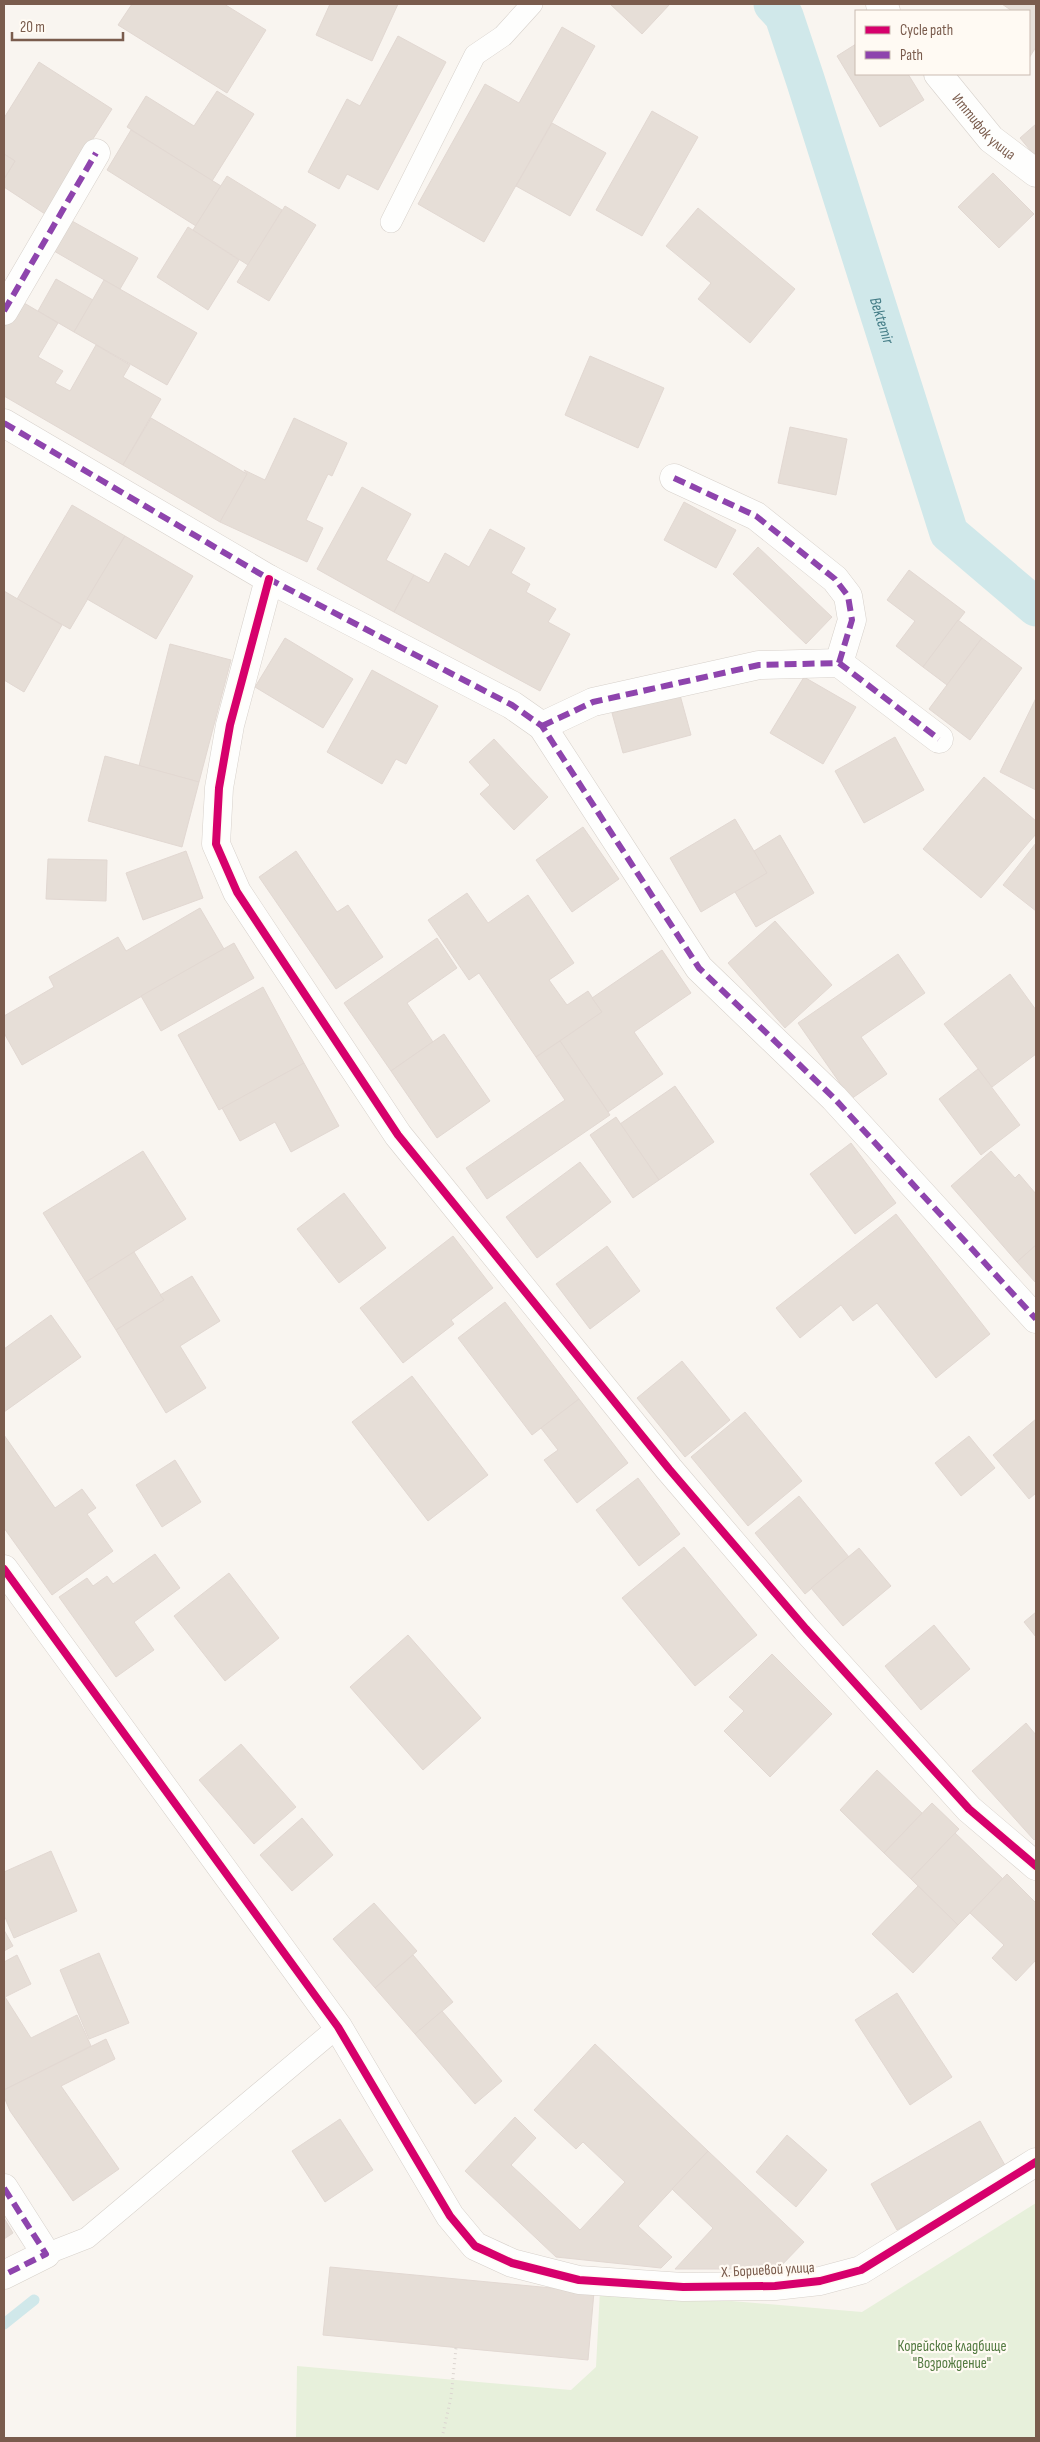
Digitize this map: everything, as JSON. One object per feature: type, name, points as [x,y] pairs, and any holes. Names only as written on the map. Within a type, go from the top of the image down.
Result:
[{"type":"street","name":"Иттифок улица","points":[[939,75],[991,139],[1036,173]]},
{"type":"street","points":[[4,311],[96,153]]},
{"type":"street","points":[[4,423],[269,579],[512,705],[542,726],[699,968],[834,1098],[1036,1319]]},
{"type":"street","points":[[674,478],[756,516],[836,579],[848,596],[852,620],[839,663]]},
{"type":"street","points":[[269,579],[230,725],[219,788],[216,844],[236,892],[398,1135],[669,1469],[806,1629],[969,1809],[1036,1866]]},
{"type":"street","points":[[542,726],[593,702],[759,666],[839,663],[939,739]]},
{"type":"street","points":[[4,1569],[338,2028]]},
{"type":"street","name":"Х. Бориевой улица","points":[[338,2028],[450,2216],[475,2246],[512,2264],[578,2280],[683,2287],[775,2286],[820,2281],[860,2270],[1036,2162]]},
{"type":"street","points":[[4,2188],[46,2254],[4,2275]]},
{"type":"lane","points":[[391,222],[476,55],[503,36],[532,4]]},
{"type":"lane","points":[[46,2254],[87,2238],[338,2028]]},
{"type":"path","points":[[442,2438],[451,2397],[456,2348]]},
{"type":"green space","name":"Корейское кладбище \"Возрождение\"","points":[[1036,2203],[1036,2438],[296,2438],[297,2366],[571,2390],[596,2367],[600,2290],[862,2312]]},
{"type":"building","points":[[132,4],[224,4],[266,30],[227,93],[118,25]]},
{"type":"building","points":[[330,4],[398,4],[372,61],[316,35]]},
{"type":"building","points":[[610,4],[670,4],[642,34]]},
{"type":"building","points":[[1002,4],[1036,4],[1036,47],[1030,56],[1030,10],[1011,10]]},
{"type":"building","points":[[562,27],[595,46],[484,242],[418,204],[485,84],[519,103]]},
{"type":"building","points":[[398,36],[446,62],[378,190],[347,174],[339,189],[308,172],[347,99],[360,106]]},
{"type":"building","points":[[855,45],[855,75],[909,75],[924,100],[880,127],[837,56]]},
{"type":"building","points":[[39,62],[112,109],[45,214],[4,187],[4,179],[15,161],[4,154],[4,118]]},
{"type":"building","points":[[217,91],[254,114],[212,181],[127,127],[146,96],[194,126]]},
{"type":"building","points":[[652,111],[698,137],[642,236],[596,210]]},
{"type":"building","points":[[552,123],[606,153],[570,216],[516,186]]},
{"type":"building","points":[[1036,124],[1036,157],[1020,138]]},
{"type":"building","points":[[131,130],[221,186],[196,226],[107,170]]},
{"type":"building","points":[[4,154],[15,161],[4,179]]},
{"type":"building","points":[[993,173],[1034,214],[999,248],[958,207]]},
{"type":"building","points":[[227,176],[282,210],[248,265],[193,230]]},
{"type":"building","points":[[285,206],[316,225],[269,301],[237,282]]},
{"type":"building","points":[[698,208],[795,289],[750,343],[698,299],[711,283],[666,246]]},
{"type":"building","points":[[72,221],[138,258],[120,289],[54,251]]},
{"type":"building","points":[[188,227],[239,260],[208,310],[157,277]]},
{"type":"building","points":[[56,279],[93,300],[74,332],[38,311]]},
{"type":"building","points":[[104,280],[197,333],[167,385],[74,332]]},
{"type":"building","points":[[19,300],[58,323],[38,357],[63,371],[55,383],[70,391],[96,345],[130,365],[123,377],[161,399],[123,465],[4,396],[4,327]]},
{"type":"building","points":[[590,356],[664,388],[638,448],[565,415]]},
{"type":"building","points":[[151,418],[247,474],[220,522],[123,465]]},
{"type":"building","points":[[294,418],[347,443],[332,476],[328,474],[306,520],[323,528],[307,562],[220,522],[247,474],[244,470],[265,480]]},
{"type":"building","points":[[790,427],[847,439],[836,495],[778,483]]},
{"type":"building","points":[[362,487],[411,514],[386,560],[414,575],[394,612],[317,569]]},
{"type":"building","points":[[684,502],[736,530],[716,568],[664,540]]},
{"type":"building","points":[[72,505],[125,536],[70,629],[17,599]]},
{"type":"building","points":[[490,529],[525,548],[511,573],[530,584],[526,592],[556,609],[548,622],[570,634],[540,691],[394,612],[414,575],[429,583],[445,553],[469,567]]},
{"type":"building","points":[[125,536],[193,576],[156,639],[87,599]]},
{"type":"building","points":[[758,547],[832,617],[806,644],[733,574]]},
{"type":"building","points":[[909,570],[965,612],[923,667],[896,646],[915,621],[887,600]]},
{"type":"building","points":[[4,591],[62,625],[24,692],[4,680]]},
{"type":"building","points":[[958,620],[982,638],[947,685],[923,667]]},
{"type":"building","points":[[285,638],[353,679],[323,728],[255,687]]},
{"type":"building","points":[[982,638],[1022,668],[970,740],[929,709]]},
{"type":"building","points":[[170,644],[231,660],[199,782],[139,766]]},
{"type":"building","points":[[372,670],[438,706],[406,764],[396,759],[382,784],[327,752]]},
{"type":"building","points":[[804,677],[856,707],[823,764],[770,733]]},
{"type":"building","points":[[680,695],[691,735],[623,753],[612,713]]},
{"type":"building","points":[[1036,698],[1036,790],[1000,772]]},
{"type":"building","points":[[895,737],[924,790],[864,823],[835,771]]},
{"type":"building","points":[[494,739],[548,797],[514,830],[480,794],[490,785],[469,762]]},
{"type":"building","points":[[105,756],[199,782],[182,847],[88,821]]},
{"type":"building","points":[[984,777],[1036,821],[1036,834],[981,898],[923,849]]},
{"type":"building","points":[[735,819],[767,873],[701,912],[670,858]]},
{"type":"building","points":[[583,827],[619,879],[572,912],[536,860]]},
{"type":"building","points":[[780,835],[814,893],[756,927],[735,892],[767,873],[754,851]]},
{"type":"building","points":[[1036,843],[1036,911],[1003,885]]},
{"type":"building","points":[[186,851],[203,898],[143,920],[126,873]]},
{"type":"building","points":[[296,851],[337,912],[348,905],[383,957],[336,989],[259,877]]},
{"type":"building","points":[[48,859],[107,860],[106,901],[46,899]]},
{"type":"building","points":[[467,893],[488,923],[528,895],[574,963],[549,980],[567,1005],[588,991],[602,1012],[536,1057],[479,973],[469,980],[428,920]]},
{"type":"building","points":[[200,908],[224,949],[22,1065],[4,1033],[4,1016],[54,987],[49,977],[118,937],[126,951]]},
{"type":"building","points":[[775,921],[832,985],[785,1028],[728,963]]},
{"type":"building","points":[[437,938],[457,968],[407,1003],[433,1042],[391,1071],[344,1003]]},
{"type":"building","points":[[234,943],[254,978],[161,1031],[141,996]]},
{"type":"building","points":[[662,950],[691,993],[634,1032],[663,1074],[608,1112],[560,1041],[602,1012],[592,998]]},
{"type":"building","points":[[898,954],[925,993],[861,1037],[887,1074],[851,1099],[798,1023]]},
{"type":"building","points":[[1010,974],[1036,1010],[1036,1054],[992,1087],[944,1024]]},
{"type":"building","points":[[263,987],[304,1063],[219,1110],[178,1035]]},
{"type":"building","points":[[444,1034],[490,1101],[437,1138],[391,1071]]},
{"type":"building","points":[[560,1041],[610,1115],[487,1199],[466,1168],[565,1100],[536,1057]]},
{"type":"building","points":[[304,1063],[339,1126],[291,1152],[275,1122],[240,1141],[222,1108]]},
{"type":"building","points":[[978,1069],[1020,1125],[981,1155],[939,1099]]},
{"type":"building","points":[[675,1086],[714,1142],[659,1180],[620,1124]]},
{"type":"building","points":[[616,1117],[659,1180],[633,1198],[590,1135]]},
{"type":"building","points":[[851,1143],[896,1203],[855,1234],[810,1174]]},
{"type":"building","points":[[143,1151],[186,1219],[86,1282],[43,1213]]},
{"type":"building","points":[[991,1151],[1015,1178],[1019,1174],[1036,1194],[1036,1245],[1017,1262],[951,1186]]},
{"type":"building","points":[[580,1162],[611,1202],[537,1258],[506,1217]]},
{"type":"building","points":[[344,1193],[386,1248],[339,1283],[297,1229]]},
{"type":"building","points":[[896,1214],[990,1334],[936,1378],[877,1303],[853,1321],[841,1305],[800,1338],[776,1308]]},
{"type":"building","points":[[453,1236],[493,1288],[451,1320],[454,1324],[403,1363],[360,1308]]},
{"type":"building","points":[[1036,1245],[1036,1283],[1017,1262]]},
{"type":"building","points":[[607,1246],[640,1291],[590,1329],[556,1284]]},
{"type":"building","points":[[134,1252],[164,1300],[116,1330],[86,1282]]},
{"type":"building","points":[[192,1276],[220,1321],[180,1346],[206,1388],[166,1413],[116,1330],[164,1300],[160,1295]]},
{"type":"building","points":[[505,1302],[579,1399],[532,1435],[458,1338]]},
{"type":"building","points":[[51,1315],[81,1357],[4,1412],[4,1349]]},
{"type":"building","points":[[682,1361],[730,1420],[685,1457],[637,1398]]},
{"type":"building","points":[[412,1376],[488,1475],[428,1521],[352,1422]]},
{"type":"building","points":[[579,1399],[628,1463],[577,1503],[544,1460],[558,1450],[541,1428]]},
{"type":"building","points":[[745,1412],[802,1481],[748,1526],[691,1457]]},
{"type":"building","points":[[1036,1419],[1036,1493],[1029,1499],[993,1455]]},
{"type":"building","points":[[4,1435],[55,1508],[82,1489],[96,1508],[87,1514],[113,1551],[52,1595],[4,1528]]},
{"type":"building","points":[[969,1436],[995,1468],[961,1496],[935,1463]]},
{"type":"building","points":[[175,1460],[201,1502],[162,1527],[136,1485]]},
{"type":"building","points":[[638,1478],[680,1534],[639,1566],[596,1510]]},
{"type":"building","points":[[799,1496],[849,1557],[805,1594],[755,1533]]},
{"type":"building","points":[[684,1547],[757,1635],[695,1686],[622,1598]]},
{"type":"building","points":[[859,1548],[891,1586],[843,1626],[811,1588]]},
{"type":"building","points":[[155,1554],[180,1588],[134,1622],[154,1650],[116,1677],[59,1597],[87,1578],[93,1586],[107,1576],[113,1584]]},
{"type":"building","points":[[229,1573],[279,1638],[225,1681],[174,1616]]},
{"type":"building","points":[[1036,1612],[1036,1637],[1024,1622]]},
{"type":"building","points":[[934,1625],[970,1669],[921,1710],[885,1666]]},
{"type":"building","points":[[408,1635],[481,1718],[423,1770],[350,1687]]},
{"type":"building","points":[[772,1654],[832,1714],[770,1777],[724,1731],[744,1711],[729,1697]]},
{"type":"building","points":[[1026,1723],[1036,1735],[1036,1838],[1034,1840],[972,1771]]},
{"type":"building","points":[[241,1744],[296,1807],[254,1844],[199,1780]]},
{"type":"building","points":[[877,1770],[922,1813],[884,1853],[840,1810]]},
{"type":"building","points":[[932,1803],[959,1829],[911,1879],[884,1853]]},
{"type":"building","points":[[302,1818],[333,1855],[292,1891],[260,1855]]},
{"type":"building","points":[[955,1833],[1003,1879],[958,1925],[911,1879]]},
{"type":"building","points":[[51,1851],[77,1911],[14,1938],[4,1915],[4,1872]]},
{"type":"building","points":[[1007,1874],[1036,1903],[1036,1960],[1016,1981],[992,1958],[1004,1945],[970,1913]]},
{"type":"building","points":[[918,1886],[958,1925],[913,1973],[872,1934]]},
{"type":"building","points":[[374,1903],[417,1951],[375,1988],[333,1939]]},
{"type":"building","points":[[4,1930],[13,1946],[4,1951]]},
{"type":"building","points":[[99,1953],[129,2023],[89,2039],[60,1970]]},
{"type":"building","points":[[17,1955],[31,1984],[5,1997],[31,2038],[77,2015],[91,2046],[4,2090],[4,1962]]},
{"type":"building","points":[[413,1955],[453,2002],[415,2034],[375,1988]]},
{"type":"building","points":[[897,1993],[952,2077],[910,2105],[855,2020]]},
{"type":"building","points":[[442,2011],[502,2081],[475,2104],[415,2034]]},
{"type":"building","points":[[106,2039],[115,2059],[61,2086],[119,2169],[73,2201],[10,2111],[4,2097],[4,2090]]},
{"type":"building","points":[[595,2044],[708,2151],[638,2226],[672,2257],[661,2268],[556,2257],[465,2171],[515,2117],[536,2138],[511,2165],[580,2230],[625,2182],[583,2142],[576,2149],[534,2110]]},
{"type":"building","points":[[340,2119],[373,2170],[325,2202],[292,2151]]},
{"type":"building","points":[[980,2121],[1006,2167],[897,2230],[871,2184]]},
{"type":"building","points":[[787,2135],[827,2170],[796,2207],[756,2172]]},
{"type":"building","points":[[708,2151],[804,2242],[778,2269],[675,2269],[713,2228],[672,2189]]},
{"type":"building","points":[[4,2218],[13,2233],[4,2239]]},
{"type":"building","points":[[330,2267],[594,2292],[588,2360],[323,2335]]},
{"type":"waterway","name":"Bektemir","points":[[773,4],[784,16],[805,79],[949,533],[1036,607]]},
{"type":"waterway","points":[[4,2324],[34,2300]]},
{"type":"marked path","points":[[4,311],[96,153]]},
{"type":"marked path","points":[[4,423],[269,579],[512,705],[542,726],[699,968],[834,1098],[1036,1319]]},
{"type":"marked path","points":[[674,478],[756,516],[835,579],[848,596],[852,620],[839,663]]},
{"type":"marked path","points":[[542,726],[593,702],[759,665],[839,663],[939,739]]},
{"type":"marked path","points":[[4,2188],[46,2254],[4,2275]]},
{"type":"cycle path","points":[[269,579],[230,725],[219,788],[216,844],[237,892],[398,1135],[669,1469],[806,1629],[969,1809],[1036,1866]]},
{"type":"cycle path","points":[[4,1569],[338,2027],[450,2216],[475,2246],[512,2263],[579,2280],[683,2287],[775,2286],[820,2281],[861,2270],[1036,2162]]}]
